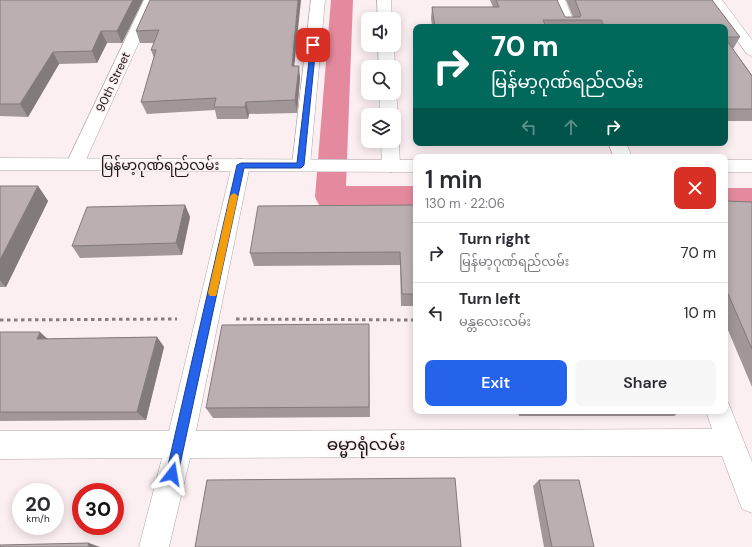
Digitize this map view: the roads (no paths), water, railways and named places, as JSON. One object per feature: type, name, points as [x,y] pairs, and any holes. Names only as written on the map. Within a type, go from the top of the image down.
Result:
[{"type":"street","name":"90th Street","points":[[75,164],[151,0]]},
{"type":"street","points":[[301,165],[318,0]]},
{"type":"street","points":[[384,0],[385,12]]},
{"type":"street","points":[[558,0],[568,24]]},
{"type":"street","points":[[715,0],[752,51]]},
{"type":"street","points":[[390,148],[391,166]]},
{"type":"street","name":"မြန်မာ့ဂုဏ်ရည်လမ်း","points":[[0,164],[413,166]]},
{"type":"street","points":[[154,547],[179,445],[241,165]]},
{"type":"street","points":[[728,166],[752,166]]},
{"type":"street","points":[[720,414],[752,499]]},
{"type":"street","name":"ဓမ္မာရုံလမ်း","points":[[0,445],[731,442]]},
{"type":"waterway","points":[[342,0],[330,197],[413,197]]},
{"type":"waterway","points":[[728,199],[752,199]]}]
